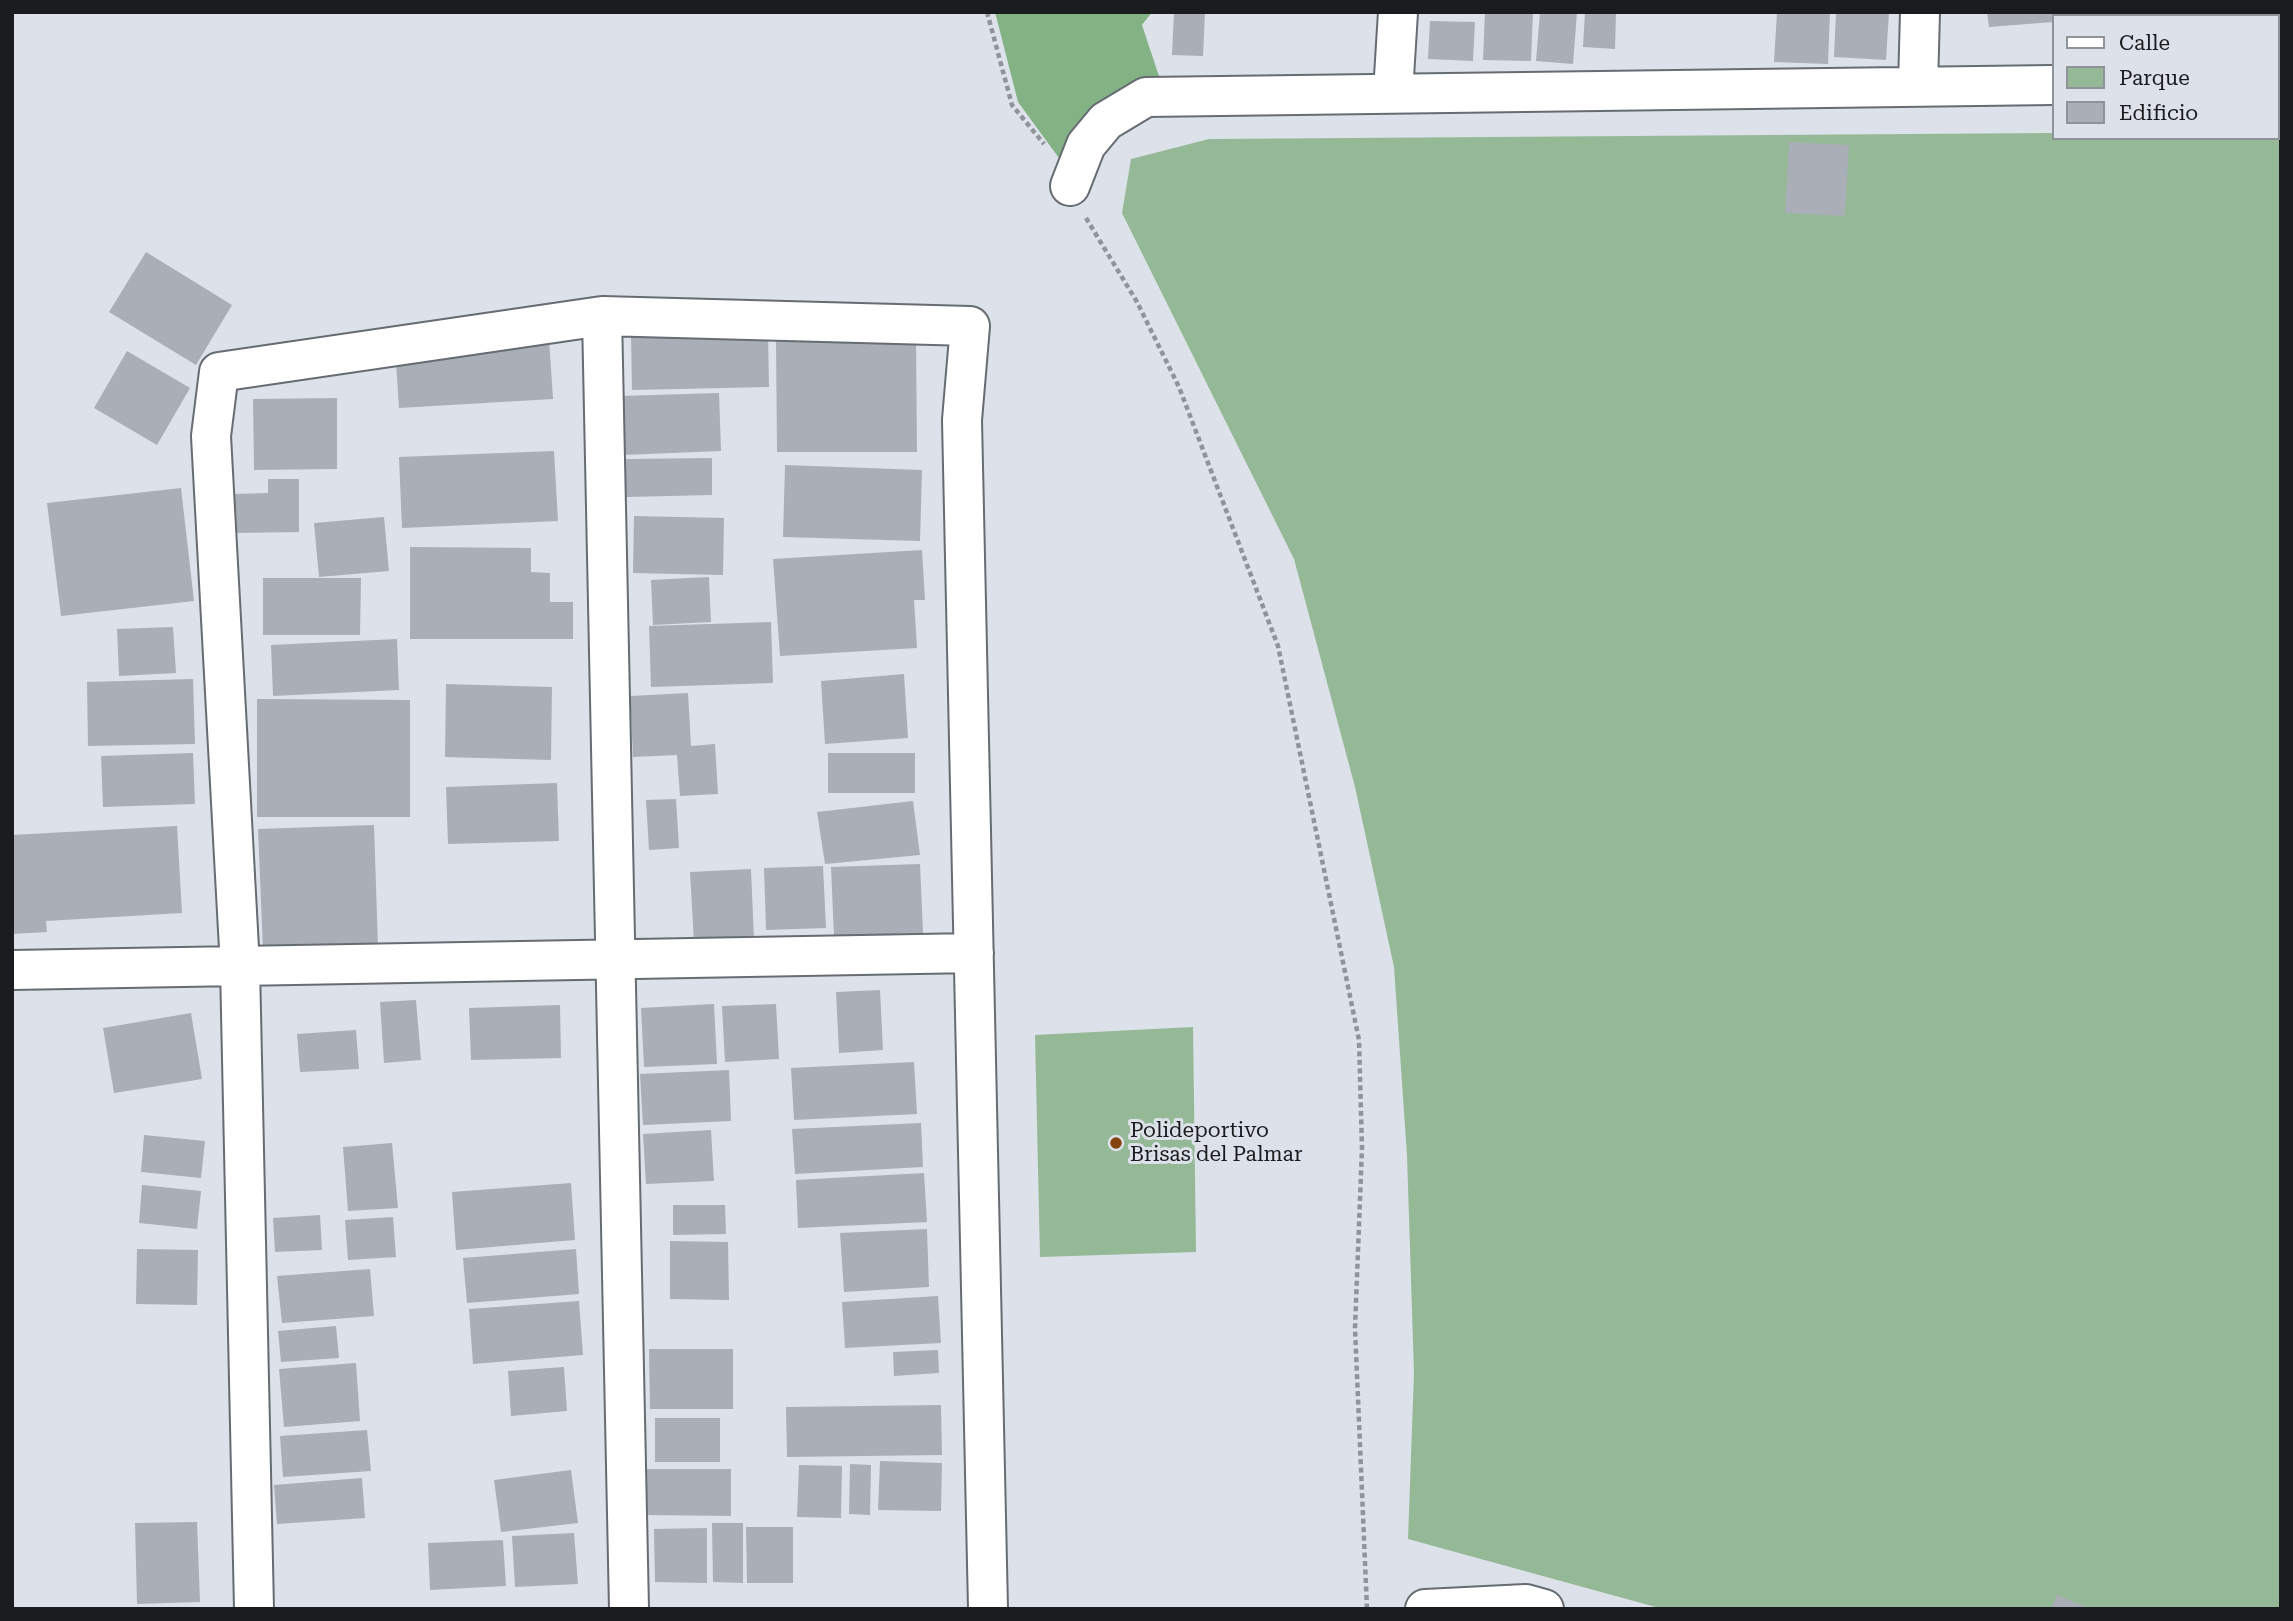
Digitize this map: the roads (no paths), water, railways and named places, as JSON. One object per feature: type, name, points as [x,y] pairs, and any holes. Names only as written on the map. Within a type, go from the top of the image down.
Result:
[{"type":"street","points":[[1393,93],[1398,12]]},
{"type":"street","points":[[1919,86],[1920,12]]},
{"type":"street","points":[[1070,186],[1086,145],[1099,129],[1106,121],[1146,97],[2052,85]]},
{"type":"street","points":[[602,316],[629,1609]]},
{"type":"street","points":[[254,1609],[240,967],[212,436],[219,372],[602,316],[970,326],[962,420],[988,1609]]},
{"type":"street","points":[[12,970],[974,953]]},
{"type":"street","points":[[1424,1609],[1526,1604],[1544,1609]]},
{"type":"place","name":"Polideportivo Brisas del Palmar","points":[[1116,1143]]}]
